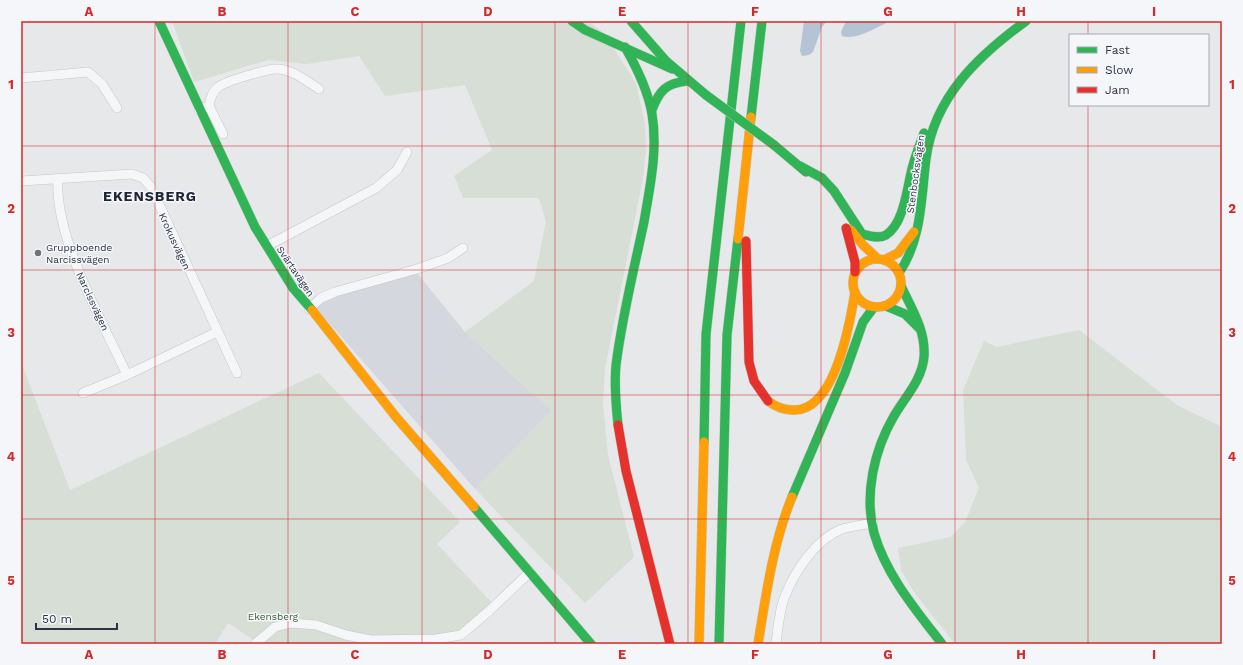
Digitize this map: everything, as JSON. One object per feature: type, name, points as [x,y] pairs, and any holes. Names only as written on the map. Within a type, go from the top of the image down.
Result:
[{"type":"main road","name":"Svärtavägen","points":[[159,21],[254,227],[292,288],[335,338],[396,416],[591,644]]},
{"type":"main road","points":[[572,21],[585,30],[672,69]]},
{"type":"main road","points":[[631,21],[642,36],[672,69],[800,166],[818,184],[843,220],[863,245],[881,259],[896,267],[899,273],[901,286],[919,318],[924,357],[922,371],[885,432],[875,464],[871,503],[872,523],[879,547],[894,576],[942,644]]},
{"type":"main road","points":[[699,644],[706,334],[741,21]]},
{"type":"main road","points":[[719,644],[727,335],[744,169],[762,21]]},
{"type":"main road","name":"Stenbocksvägen","points":[[899,273],[908,262],[914,248],[919,224],[928,149],[934,127],[950,93],[960,78],[973,64],[1026,21]]},
{"type":"main road","points":[[625,47],[639,69],[652,110],[656,137],[655,156],[616,366],[614,393],[621,451],[657,585],[670,644]]},
{"type":"main road","points":[[652,110],[660,92],[666,85],[673,81],[687,81]]},
{"type":"main road","points":[[800,166],[822,178],[834,191],[862,234],[872,237],[884,236],[892,230],[904,206],[913,164],[927,122],[950,93]]},
{"type":"main road","points":[[744,169],[748,353],[750,366],[757,386],[773,404],[786,411],[803,410],[818,401],[839,358],[845,339],[855,292]]},
{"type":"main road","points":[[843,220],[851,243],[855,272],[853,286],[862,302],[874,307],[886,306],[896,308],[921,330]]},
{"type":"main road","name":"Stenbocksvägen","points":[[881,259],[892,258],[905,246],[919,224]]},
{"type":"main road","points":[[855,272],[865,262],[881,259]]},
{"type":"main road","points":[[886,306],[896,298],[901,286]]},
{"type":"main road","points":[[758,644],[769,578],[785,514],[846,373],[863,322],[874,307]]},
{"type":"street","points":[[223,134],[209,106],[211,95],[218,87],[235,79],[278,69],[294,74],[320,89]]},
{"type":"street","points":[[21,78],[88,72],[102,84],[117,108]]},
{"type":"street","points":[[199,110],[209,106]]},
{"type":"street","points":[[267,246],[376,188],[397,170],[407,152]]},
{"type":"street","name":"Krokusvägen","points":[[21,181],[132,174],[142,178],[151,187],[237,373]]},
{"type":"street","name":"Narcissvägen","points":[[58,178],[57,192],[62,222],[74,260],[127,375]]},
{"type":"street","points":[[309,309],[321,298],[335,292],[417,269],[448,258],[462,248]]},
{"type":"street","points":[[83,393],[127,375],[218,332]]},
{"type":"street","points":[[776,644],[785,596],[793,579],[815,548],[826,538],[842,530],[872,523]]},
{"type":"street","points":[[255,644],[275,627],[291,623],[316,625],[346,635],[371,640],[436,639],[461,635],[530,572]]},
{"type":"shaded area","points":[[417,273],[465,332],[552,411],[475,489],[316,308],[335,295]]},
{"type":"green space","points":[[172,21],[588,21],[604,33],[636,83],[645,124],[646,152],[643,178],[605,369],[603,404],[608,455],[634,557],[585,603],[475,489],[552,411],[465,332],[534,281],[546,222],[539,198],[463,198],[454,176],[492,150],[465,85],[385,96],[359,56],[307,64],[268,60],[194,82]]},
{"type":"green space","points":[[1079,330],[1177,405],[1222,427],[1222,644],[955,644],[914,592],[901,570],[898,548],[951,537],[965,522],[979,488],[966,460],[963,390],[984,341],[997,347]]},
{"type":"green space","name":"Ekensberg","points":[[21,362],[70,490],[319,373],[460,522],[437,544],[494,605],[461,635],[360,638],[362,644],[260,644],[228,623],[215,644],[21,644]]},
{"type":"water","points":[[804,21],[827,21],[822,27],[813,52],[809,55],[802,56],[800,51]]},
{"type":"water","points":[[846,21],[890,21],[866,33],[854,37],[848,37],[842,36],[841,32]]},
{"type":"traffic: fast","points":[[159,21],[255,227],[293,288],[312,310]]},
{"type":"traffic: fast","points":[[572,21],[585,30],[672,69]]},
{"type":"traffic: fast","points":[[631,21],[666,61],[706,95]]},
{"type":"traffic: fast","points":[[704,442],[706,334],[741,21]]},
{"type":"traffic: fast","points":[[751,117],[762,21]]},
{"type":"traffic: fast","points":[[899,273],[907,260],[916,233],[926,159],[938,116],[948,97],[975,64],[1008,34],[1026,21]]},
{"type":"traffic: fast","points":[[618,425],[615,388],[616,365],[625,311],[649,195],[654,154],[654,128],[648,96],[638,71],[625,47]]},
{"type":"traffic: fast","points":[[652,110],[657,98],[664,89],[674,84],[687,81]]},
{"type":"traffic: fast","points":[[706,95],[774,145]]},
{"type":"traffic: fast","points":[[800,166],[822,178],[834,191],[862,234],[880,237],[886,235],[892,229],[901,213],[913,165],[924,133]]},
{"type":"traffic: fast","points":[[774,145],[806,172]]},
{"type":"traffic: fast","points":[[719,644],[727,335],[738,239]]},
{"type":"traffic: fast","points":[[901,286],[921,329],[924,347],[923,365],[917,381],[894,416],[881,443],[873,473],[870,503],[871,518],[879,548],[894,578],[912,605],[942,644]]},
{"type":"traffic: fast","points":[[886,306],[905,314],[920,329]]},
{"type":"traffic: fast","points":[[792,497],[845,373],[863,322],[874,307]]},
{"type":"traffic: fast","points":[[474,507],[591,644]]},
{"type":"traffic: slow","points":[[738,239],[751,117]]},
{"type":"traffic: slow","points":[[851,230],[863,245],[878,259]]},
{"type":"traffic: slow","points":[[884,260],[898,253],[914,232]]},
{"type":"traffic: slow","points":[[872,259],[882,259],[894,266],[901,278],[901,283],[901,288],[894,300],[882,307],[872,307],[864,303],[857,296],[853,288],[853,278],[857,270],[864,263],[872,259]]},
{"type":"traffic: slow","points":[[768,401],[780,408],[793,410],[808,407],[820,397],[830,382],[838,363],[849,324],[855,292]]},
{"type":"traffic: slow","points":[[312,310],[396,417],[474,507]]},
{"type":"traffic: slow","points":[[699,644],[704,442]]},
{"type":"traffic: slow","points":[[758,644],[767,588],[775,551],[785,515],[792,497]]},
{"type":"traffic: jam","points":[[846,228],[855,262],[855,272]]},
{"type":"traffic: jam","points":[[746,241],[749,362],[754,381],[768,401]]},
{"type":"traffic: jam","points":[[618,425],[626,471],[670,644]]},
{"type":"place","name":"Gruppboende Narcissvägen","points":[[38,253]]},
{"type":"district","name":"EKENSBERG","points":[[150,196]]}]
